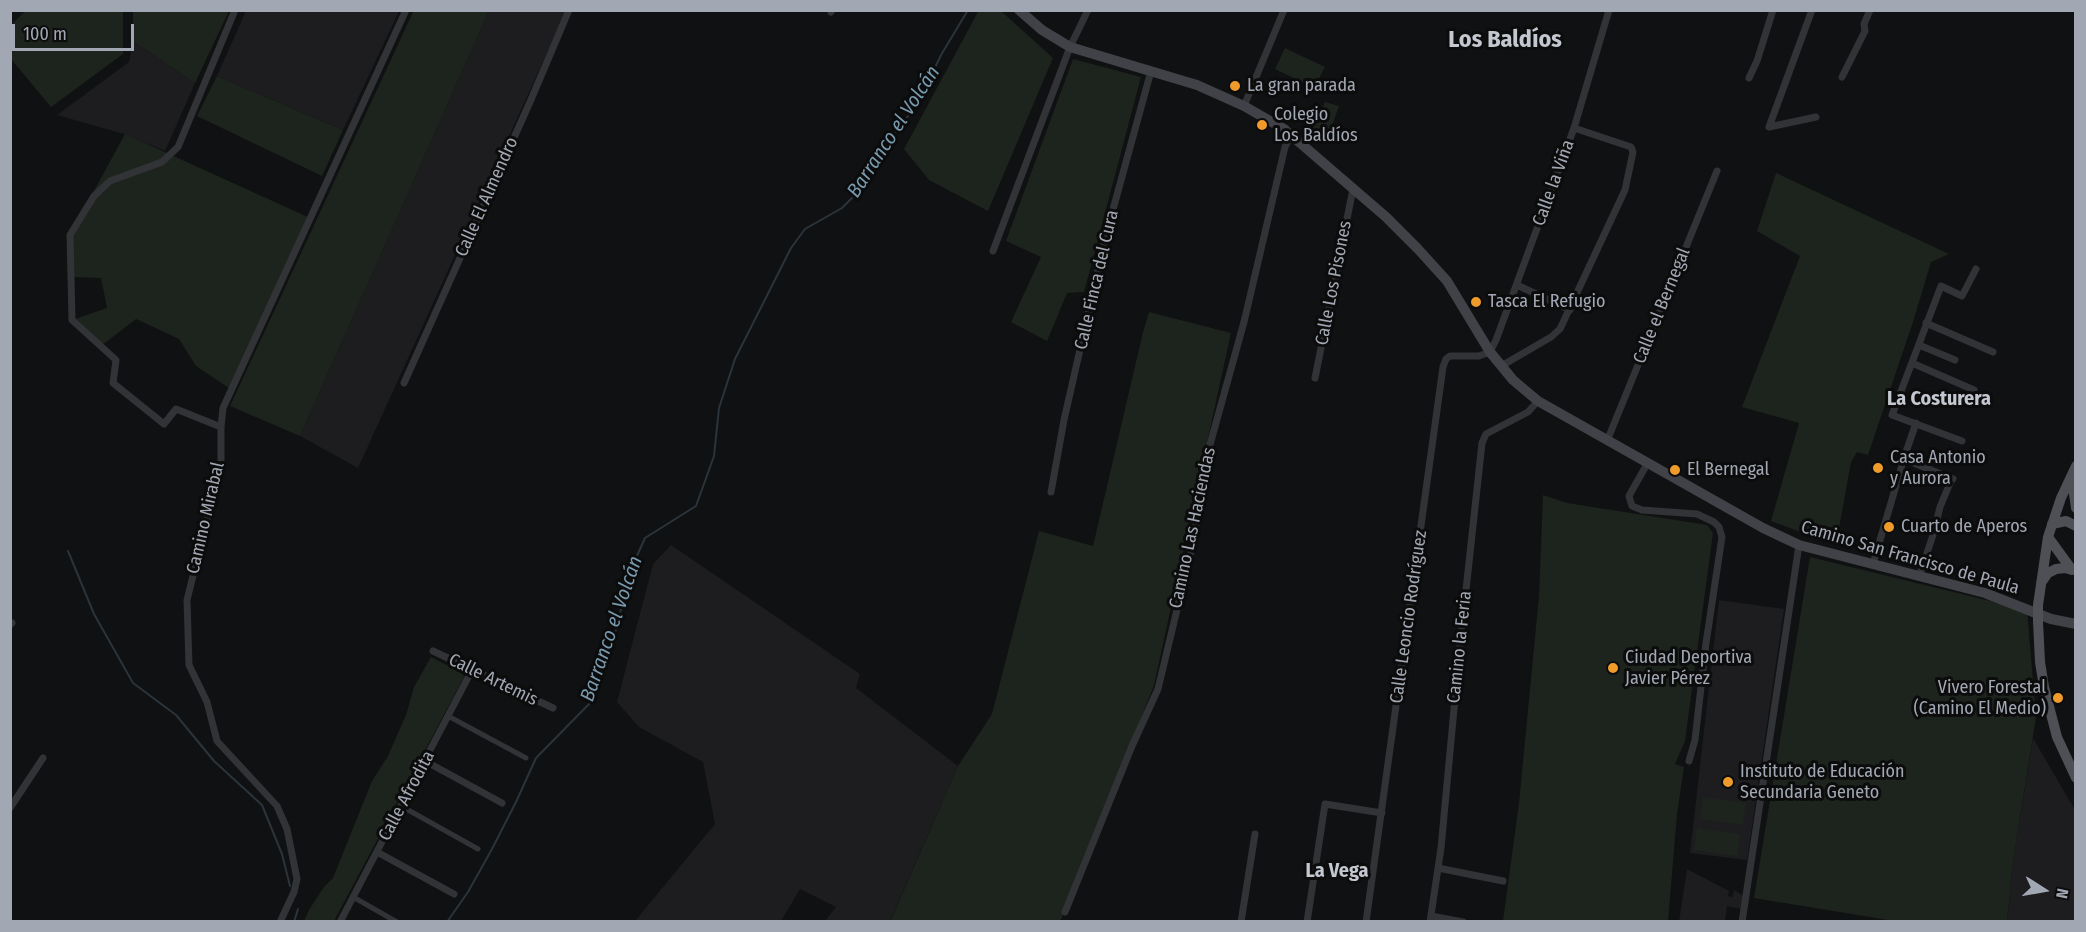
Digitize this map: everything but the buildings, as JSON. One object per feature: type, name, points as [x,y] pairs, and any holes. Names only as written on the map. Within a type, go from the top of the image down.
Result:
[{"type":"main road","name":"Camino San Francisco de Paula","points":[[1019,10],[1042,30],[1070,47],[1197,86],[1266,117],[1291,135],[1386,217],[1418,249],[1447,281],[1491,352],[1513,380],[1538,401],[1647,464],[1798,545],[1985,593],[2050,619],[2076,624]]},
{"type":"main road","points":[[2074,470],[2072,489],[2076,508]]},
{"type":"main road","points":[[2074,470],[2048,537],[2040,583],[2038,622],[2044,687],[2057,737],[2076,778]]},
{"type":"main road","points":[[2052,524],[2066,521],[2076,525]]},
{"type":"main road","points":[[2048,537],[2074,572]]},
{"type":"main road","points":[[2040,583],[2048,573],[2056,569],[2065,568],[2074,572]]},
{"type":"street","points":[[220,427],[176,409],[164,424],[113,383],[116,360],[72,320],[70,234],[94,196],[110,181],[162,162],[178,147],[235,10]]},
{"type":"street","name":"Camino Mirabal","points":[[280,921],[294,892],[297,879],[287,829],[277,806],[217,741],[207,702],[189,665],[187,600],[221,463],[220,427],[223,408],[406,10]]},
{"type":"street","name":"Calle El Almendro","points":[[404,383],[569,10]]},
{"type":"street","points":[[993,251],[1070,47],[1088,10]]},
{"type":"street","points":[[1244,106],[1284,10]]},
{"type":"street","name":"Calle la Viña","points":[[1491,352],[1574,128],[1609,10]]},
{"type":"street","points":[[1749,78],[1757,61],[1773,10]]},
{"type":"street","points":[[1812,10],[1769,126],[1816,117]]},
{"type":"street","points":[[1842,77],[1865,31],[1864,24],[1870,10]]},
{"type":"street","name":"Calle Finca del Cura","points":[[1051,492],[1064,420],[1104,246],[1151,70]]},
{"type":"street","points":[[1503,365],[1551,337],[1560,329],[1625,190],[1634,152],[1631,147],[1574,128]]},
{"type":"street","name":"Camino Las Haciendas","points":[[1065,912],[1158,688],[1193,542],[1201,477],[1244,322],[1285,147],[1291,135]]},
{"type":"street","name":"Calle el Bernegal","points":[[1607,441],[1718,171]]},
{"type":"street","name":"Calle Los Pisones","points":[[1315,378],[1353,189]]},
{"type":"street","points":[[1962,441],[1892,415],[1941,286],[1962,296],[1976,269]]},
{"type":"street","points":[[1517,285],[1570,310]]},
{"type":"street","points":[[1926,323],[1993,352]]},
{"type":"street","points":[[1919,345],[1955,360]]},
{"type":"street","name":"Calle Leoncio Rodríguez","points":[[1366,921],[1443,366],[1450,356],[1479,356],[1491,352]]},
{"type":"street","points":[[1912,363],[1974,390]]},
{"type":"street","name":"Camino la Feria","points":[[1430,919],[1438,868],[1482,442],[1486,434],[1528,412],[1538,401]]},
{"type":"street","points":[[1873,564],[1916,423]]},
{"type":"street","points":[[1904,459],[1952,481],[1940,507],[1919,577]]},
{"type":"street","points":[[1647,464],[1629,496],[1632,506],[1642,510],[1697,514],[1714,522],[1719,527],[1722,537],[1706,643],[1695,740],[1689,761]]},
{"type":"street","points":[[1742,921],[1798,545]]},
{"type":"street","name":"Calle Artemis","points":[[433,651],[553,708]]},
{"type":"street","name":"Calle Afrodita","points":[[340,921],[472,670]]},
{"type":"street","points":[[448,716],[526,758]]},
{"type":"street","points":[[10,808],[43,758]]},
{"type":"street","points":[[425,761],[502,803]]},
{"type":"street","points":[[1307,921],[1325,804],[1382,813]]},
{"type":"street","points":[[401,806],[478,849]]},
{"type":"street","points":[[1241,921],[1254,834]]},
{"type":"street","points":[[377,852],[454,894]]},
{"type":"street","points":[[1438,868],[1503,881]]},
{"type":"street","points":[[353,897],[398,921]]},
{"type":"street","points":[[1430,919],[1462,921]]},
{"type":"shaded area","points":[[133,10],[229,11],[195,83],[133,41]]},
{"type":"shaded area","points":[[414,10],[489,11],[300,436],[230,406]]},
{"type":"shaded area","points":[[979,10],[1001,11],[1053,58],[988,211],[929,180],[904,149]]},
{"type":"shaded area","points":[[25,11],[123,11],[123,54],[51,107],[11,59],[11,25]]},
{"type":"shaded area","points":[[246,11],[399,11],[343,130],[217,76]]},
{"type":"shaded area","points":[[489,11],[566,11],[358,468],[300,436]]},
{"type":"shaded area","points":[[133,41],[195,83],[165,151],[124,134],[57,115],[129,62]]},
{"type":"shaded area","points":[[1285,48],[1325,67],[1314,88],[1275,69]]},
{"type":"shaded area","points":[[1073,59],[1141,77],[1084,292],[1067,293],[1047,341],[1011,322],[1041,257],[1006,241]]},
{"type":"shaded area","points":[[217,76],[343,130],[322,176],[197,116]]},
{"type":"shaded area","points":[[1325,102],[1339,106],[1328,137],[1313,133],[1312,130]]},
{"type":"shaded area","points":[[125,134],[310,218],[232,390],[196,366],[179,339],[136,319],[101,346],[72,320],[107,308],[101,278],[71,277],[70,235]]},
{"type":"shaded area","points":[[1776,173],[1949,254],[1931,262],[1868,455],[1857,452],[1851,462],[1836,545],[1771,521],[1799,423],[1742,407],[1800,256],[1757,231]]},
{"type":"shaded area","points":[[1149,312],[1231,333],[1154,685],[1065,912],[1060,921],[890,922],[958,766],[992,714],[1039,531],[1093,546]]},
{"type":"shaded area","name":"Ciudad Deportiva Javier Pérez","points":[[1543,495],[1567,503],[1707,525],[1713,533],[1685,741],[1675,764],[1684,767],[1677,814],[1668,921],[1503,921],[1519,803],[1539,596]]},
{"type":"shaded area","points":[[671,545],[860,674],[856,688],[958,766],[890,921],[825,921],[836,907],[800,889],[781,921],[635,921],[715,824],[703,762],[639,727],[617,702],[653,564]]},
{"type":"shaded area","points":[[1810,557],[2027,610],[2036,717],[2013,861],[2007,921],[1894,921],[1754,898]]},
{"type":"shaded area","name":"Instituto de Educación Secundaria Geneto","points":[[1719,600],[1784,609],[1747,860],[1690,853]]},
{"type":"shaded area","points":[[431,657],[462,673],[464,677],[334,921],[304,921],[324,887],[333,878],[372,781],[388,756],[406,715],[414,687]]},
{"type":"shaded area","points":[[2033,738],[2075,810],[2075,921],[2007,922],[2013,861]]},
{"type":"shaded area","points":[[1703,797],[1746,803],[1743,825],[1700,819]]},
{"type":"shaded area","points":[[1697,828],[1740,834],[1737,856],[1694,850]]},
{"type":"shaded area","points":[[1687,869],[1729,891],[1728,896],[1732,897],[1734,890],[1744,896],[1742,909],[1727,906],[1725,921],[1679,922]]},
{"type":"waterway","name":"Barranco el Volcán","points":[[447,922],[468,892],[492,849],[536,758],[590,703],[618,624],[627,578],[645,538],[696,506],[714,456],[719,408],[735,359],[791,248],[805,229],[842,208],[860,190],[871,165],[918,103],[941,55],[968,10]]},
{"type":"waterway","points":[[68,551],[94,614],[133,683],[176,715],[214,761],[262,805],[282,854],[290,886]]},
{"type":"waterway","points":[[294,922],[298,909]]},
{"type":"place","name":"La gran parada","points":[[1235,86]]},
{"type":"place","name":"Colegio Los Baldíos","points":[[1262,125]]},
{"type":"place","name":"Tasca El Refugio","points":[[1476,302]]},
{"type":"place","name":"Casa Antonio y Aurora","points":[[1878,468]]},
{"type":"place","name":"El Bernegal","points":[[1675,470]]},
{"type":"place","name":"Cuarto de Aperos","points":[[1889,527]]},
{"type":"place","name":"Ciudad Deportiva Javier Pérez","points":[[1613,668]]},
{"type":"place","name":"Vivero Forestal (Camino El Medio)","points":[[2058,698]]},
{"type":"place","name":"Instituto de Educación Secundaria Geneto","points":[[1728,782]]},
{"type":"district","name":"Los Baldíos","points":[[1505,40]]},
{"type":"district","name":"La Costurera","points":[[1939,399]]},
{"type":"district","name":"La Vega","points":[[1337,871]]}]
